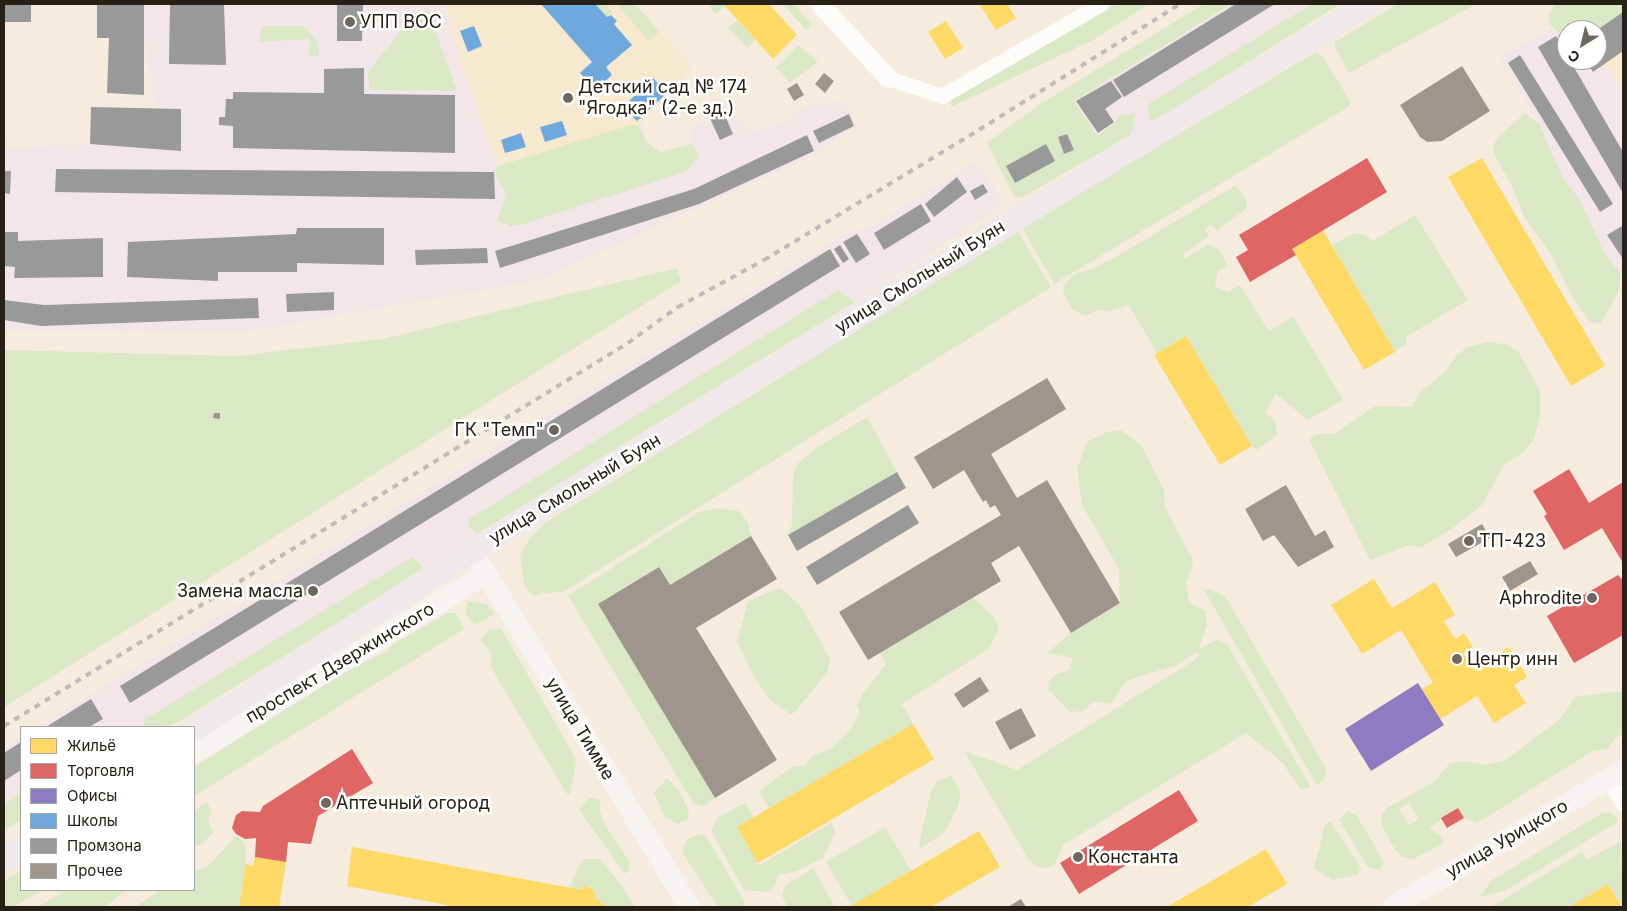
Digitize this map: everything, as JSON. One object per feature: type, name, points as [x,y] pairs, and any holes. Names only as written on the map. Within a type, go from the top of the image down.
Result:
[{"type":"main road","name":"улица Смольный Буян","points":[[472,551],[1368,4]]},
{"type":"main road","name":"улица Тимме","points":[[472,551],[689,907]]},
{"type":"main road","name":"проспект Дзержинского","points":[[195,728],[472,551]]},
{"type":"main road","name":"проспект Дзержинского","points":[[195,751],[486,573]]},
{"type":"main road","name":"улица Урицкого","points":[[1391,907],[1616,775]]},
{"type":"main road","points":[[4,860],[20,850]]},
{"type":"street","points":[[820,4],[888,78],[942,96],[1101,4]]},
{"type":"street","points":[[1616,775],[1623,804]]},
{"type":"shaded area","points":[[144,4],[445,4],[463,71],[498,166],[494,172],[505,190],[505,204],[497,215],[497,220],[505,225],[681,173],[698,150],[692,144],[692,127],[699,123],[710,127],[703,105],[719,99],[750,133],[788,122],[799,111],[816,103],[826,107],[839,100],[849,109],[856,126],[805,160],[536,281],[244,332],[4,330],[4,132],[7,148],[90,144],[181,151],[180,109],[155,107],[144,36]],"holes":[[[57,169],[494,172],[495,199],[56,192]]]},
{"type":"shaded area","name":"Детский сад № 174 \"Ягодка\" (2-е зд.)","points":[[445,4],[635,4],[692,67],[640,125],[498,166],[463,71]]},
{"type":"shaded area","points":[[1231,4],[1312,4],[1148,104],[1149,118],[1154,121],[1129,136],[1134,126],[1116,122],[1097,136],[1073,102]]},
{"type":"shaded area","points":[[1623,12],[1623,92],[1607,67],[1607,23]]},
{"type":"shaded area","points":[[1552,28],[1557,32],[1557,70],[1592,70],[1593,72],[1596,70],[1607,70],[1607,67],[1623,92],[1623,284],[1621,274],[1604,252],[1580,200],[1563,178],[1539,124],[1500,57]]},
{"type":"shaded area","name":"ГК \"Темп\"","points":[[974,162],[996,189],[1002,205],[855,302],[838,290],[469,519],[468,526],[477,534],[421,571],[422,566],[412,557],[145,719],[144,726],[39,726],[850,231],[867,229]]},
{"type":"shaded area","points":[[20,738],[20,793],[4,804],[4,748]]},
{"type":"green space","points":[[595,4],[605,4],[612,12],[607,17]]},
{"type":"green space","points":[[616,4],[635,4],[659,31],[649,41]]},
{"type":"green space","points":[[708,4],[723,4],[725,6],[716,14]]},
{"type":"green space","points":[[783,4],[794,4],[812,25],[806,30]]},
{"type":"green space","points":[[1117,4],[1149,4],[1093,40],[951,107],[951,97]]},
{"type":"green space","points":[[1204,4],[1231,4],[1074,101],[1097,136],[1116,122],[1118,115],[1135,114],[1134,126],[1129,136],[1021,198],[1014,197],[987,143],[1040,104]]},
{"type":"green space","points":[[1312,4],[1340,4],[1154,121],[1149,118],[1148,104]]},
{"type":"green space","points":[[1397,4],[1476,4],[1349,73],[1335,48],[1335,42]]},
{"type":"green space","points":[[1555,4],[1623,4],[1623,12],[1607,23],[1607,20],[1557,20],[1557,31],[1549,24],[1549,13]]},
{"type":"green space","points":[[428,11],[457,91],[370,90],[368,72],[415,13]]},
{"type":"green space","points":[[737,20],[755,40],[747,48],[728,28]]},
{"type":"green space","points":[[262,26],[304,26],[318,42],[319,56],[309,55],[310,39],[259,42]]},
{"type":"green space","points":[[799,45],[818,62],[790,83],[776,67]]},
{"type":"green space","points":[[1316,52],[1324,58],[1350,101],[1350,106],[1054,284],[1022,227]]},
{"type":"green space","points":[[1525,113],[1539,124],[1563,178],[1580,200],[1604,252],[1621,274],[1618,292],[1601,323],[1590,322],[1571,295],[1549,251],[1524,217],[1514,190],[1495,156],[1493,146],[1497,138]]},
{"type":"green space","points":[[631,125],[640,125],[647,143],[660,152],[692,144],[699,155],[690,168],[681,173],[521,225],[510,226],[497,220],[506,195],[494,172],[498,166]]},
{"type":"green space","points":[[1236,185],[1247,201],[1246,209],[1217,231],[1211,224],[1205,229],[1209,236],[1182,255],[1186,258],[1209,244],[1219,250],[1228,266],[1218,271],[1215,286],[1228,292],[1240,285],[1269,331],[1293,316],[1343,400],[1308,420],[1276,394],[1265,412],[1275,421],[1277,435],[1257,450],[1252,446],[1186,336],[1157,353],[1129,305],[1110,311],[1097,310],[1086,316],[1072,310],[1063,292],[1064,285],[1074,274],[1095,268],[1126,251]]},
{"type":"green space","points":[[1415,215],[1468,300],[1407,336],[1406,344],[1395,352],[1332,245],[1353,234],[1363,234],[1373,241]]},
{"type":"green space","points":[[1018,231],[1051,287],[563,592],[543,593],[534,596],[529,591],[524,584],[520,556],[529,539],[545,523]]},
{"type":"green space","points":[[677,268],[681,281],[4,707],[4,350],[238,356],[383,339]]},
{"type":"green space","points":[[838,290],[855,302],[477,534],[468,526],[469,519]]},
{"type":"green space","points":[[1490,342],[1509,345],[1519,353],[1540,391],[1540,418],[1533,441],[1525,451],[1503,466],[1482,505],[1451,529],[1422,547],[1409,545],[1370,560],[1309,439],[1318,434],[1334,434],[1375,406],[1412,407],[1421,391],[1445,372],[1457,355],[1469,346]]},
{"type":"green space","points":[[867,417],[897,472],[788,535],[792,524],[793,475],[797,464],[816,448]]},
{"type":"green space","points":[[1121,430],[1142,446],[1164,490],[1165,508],[1192,558],[1193,565],[1186,582],[1189,602],[1205,611],[1207,624],[1199,649],[1217,640],[1227,644],[1311,787],[1301,790],[1282,762],[1246,733],[1063,845],[1055,864],[1048,868],[1037,867],[1029,860],[964,751],[1017,770],[1199,657],[1198,651],[1175,666],[1131,679],[1125,682],[1112,703],[1093,702],[1083,711],[1070,712],[1049,690],[1048,683],[1055,675],[1069,670],[1073,658],[1047,653],[1071,633],[1120,603],[1119,569],[1082,505],[1077,468],[1087,442],[1107,432]]},
{"type":"green space","points":[[719,508],[739,511],[747,521],[751,536],[670,585],[658,567],[598,604],[715,798],[704,806],[694,804],[568,596],[699,512]]},
{"type":"green space","points":[[412,557],[422,566],[421,571],[172,726],[144,726],[145,719]]},
{"type":"green space","points":[[780,588],[800,605],[830,659],[827,673],[794,713],[790,714],[770,700],[753,675],[737,642],[748,601]]},
{"type":"green space","points":[[1211,589],[1225,596],[1326,768],[1324,780],[1317,785],[1204,590]]},
{"type":"green space","points":[[973,598],[994,617],[999,628],[990,648],[902,704],[913,724],[769,808],[759,791],[793,766],[804,766],[811,757],[830,749],[851,729],[860,712],[857,706],[862,695],[886,664],[880,653]]},
{"type":"green space","points":[[468,601],[487,604],[495,614],[474,625],[465,612]]},
{"type":"green space","points":[[448,613],[456,613],[464,629],[195,795],[195,766],[350,669],[387,651],[393,644]]},
{"type":"green space","points":[[501,628],[573,754],[576,763],[570,794],[567,794],[500,683],[491,666],[491,653],[480,640],[489,630]]},
{"type":"green space","points":[[1623,691],[1623,734],[1614,739],[1608,749],[1593,751],[1477,823],[1464,818],[1457,808],[1430,828],[1443,838],[1443,843],[1414,859],[1403,857],[1395,850],[1381,824],[1382,815],[1387,808],[1434,782],[1450,763],[1466,761],[1485,765],[1506,760],[1560,719],[1575,697]],"holes":[[[1409,803],[1419,819],[1409,825],[1399,809]]]},
{"type":"green space","points":[[951,775],[961,792],[958,806],[945,832],[921,848],[919,844],[931,791],[938,781]]},
{"type":"green space","points":[[667,778],[679,791],[689,811],[688,819],[677,824],[665,817],[654,793]]},
{"type":"green space","points":[[20,793],[20,821],[4,831],[4,804]]},
{"type":"green space","points":[[589,797],[600,800],[600,811],[605,825],[629,861],[629,870],[625,874],[579,810]]},
{"type":"green space","points":[[207,802],[212,812],[208,820],[213,833],[199,846],[195,845],[195,810]]},
{"type":"green space","points":[[745,803],[754,817],[758,863],[755,864],[760,865],[832,822],[835,832],[823,858],[797,871],[778,875],[775,886],[769,892],[744,890],[711,831],[718,817]]},
{"type":"green space","points":[[1348,811],[1357,816],[1384,862],[1380,870],[1368,867],[1339,820]]},
{"type":"green space","points":[[1610,812],[1618,819],[1616,823],[1506,890],[1480,897],[1491,881],[1602,813]]},
{"type":"green space","points":[[1330,821],[1361,868],[1357,875],[1332,880],[1314,868],[1325,825]]},
{"type":"green space","points":[[885,827],[911,871],[852,906],[826,862]]},
{"type":"green space","points":[[699,834],[706,836],[745,902],[742,907],[718,907],[682,852],[686,840]]},
{"type":"green space","points":[[237,835],[245,844],[246,864],[239,907],[135,907],[159,891],[195,891],[195,871],[206,868]]},
{"type":"green space","points":[[1621,841],[1623,907],[1608,884],[1569,907],[1491,907],[1582,852],[1587,860]]},
{"type":"green space","points":[[585,859],[600,859],[623,887],[635,907],[608,907],[594,897],[596,892],[585,885],[582,890],[570,887],[578,866]]},
{"type":"green space","points":[[813,868],[835,907],[787,907],[782,895],[785,886]]},
{"type":"green space","points":[[20,872],[20,891],[40,891],[14,907],[4,907],[4,881]]},
{"type":"green space","points":[[64,891],[126,891],[104,907],[38,907]]},
{"type":"building: Жильё","points":[[723,4],[769,4],[797,35],[773,59]]},
{"type":"building: Жильё","points":[[979,4],[1007,4],[1016,18],[996,30]]},
{"type":"building: Жильё","points":[[946,21],[963,48],[945,59],[928,32]]},
{"type":"building: Жильё","points":[[1482,158],[1605,366],[1571,386],[1448,177]]},
{"type":"building: Жильё","points":[[1323,230],[1395,352],[1364,370],[1292,249]]},
{"type":"building: Жильё","points":[[1186,336],[1252,446],[1220,465],[1154,355]]},
{"type":"building: Жильё","points":[[1374,579],[1392,608],[1435,582],[1455,615],[1444,621],[1455,639],[1464,633],[1473,647],[1463,653],[1473,669],[1509,647],[1527,677],[1514,685],[1526,703],[1494,723],[1477,696],[1440,719],[1422,689],[1433,683],[1401,630],[1362,654],[1331,605]]},
{"type":"building: Жильё","points":[[913,724],[934,759],[758,863],[737,827]]},
{"type":"building: Жильё","points":[[979,831],[1000,867],[931,907],[849,907]]},
{"type":"building: Жильё","points":[[352,847],[582,890],[584,885],[596,892],[594,897],[608,907],[457,907],[347,886]]},
{"type":"building: Жильё","points":[[1266,849],[1287,884],[1248,907],[1167,907]]},
{"type":"building: Жильё","points":[[255,857],[286,862],[279,907],[239,907],[246,864],[253,866]]},
{"type":"building: Жильё","points":[[1608,884],[1622,907],[1569,907]]},
{"type":"building: Торговля","points":[[1367,158],[1387,192],[1292,249],[1296,255],[1250,282],[1236,257],[1248,250],[1239,235]]},
{"type":"building: Торговля","points":[[1569,469],[1589,503],[1623,482],[1623,563],[1602,528],[1564,550],[1544,516],[1547,514],[1533,491]]},
{"type":"building: Торговля","points":[[1618,575],[1623,580],[1623,635],[1574,663],[1547,616]]},
{"type":"building: Торговля","points":[[352,749],[373,783],[318,816],[311,844],[288,842],[286,862],[255,857],[256,838],[245,839],[236,834],[232,828],[236,815],[242,811],[260,812],[263,806]]},
{"type":"building: Торговля","points":[[1179,790],[1198,821],[1079,894],[1060,863]]},
{"type":"building: Торговля","points":[[1458,808],[1464,818],[1447,828],[1441,818]]},
{"type":"building: Офисы","points":[[1418,683],[1444,725],[1371,771],[1345,729]]},
{"type":"building: Школы","points":[[541,4],[595,4],[607,17],[611,15],[617,21],[614,24],[632,45],[606,67],[612,75],[595,90],[580,73],[592,62]]},
{"type":"building: Школы","points":[[474,26],[482,46],[468,52],[460,31]]},
{"type":"building: Школы","points":[[653,78],[667,93],[637,121],[623,107]]},
{"type":"building: Школы","points":[[562,121],[567,135],[545,142],[540,127]]},
{"type":"building: Школы","points":[[521,133],[526,147],[505,153],[501,140]]},
{"type":"building: Промзона","points":[[4,4],[31,4],[31,22],[4,22]]},
{"type":"building: Промзона","points":[[97,4],[144,4],[144,95],[107,93],[109,38],[97,38]]},
{"type":"building: Промзона","points":[[170,4],[224,4],[226,65],[169,64]]},
{"type":"building: Промзона","name":"УПП ВОС","points":[[337,4],[363,4],[362,41],[337,41]]},
{"type":"building: Промзона","points":[[1236,4],[1275,4],[1124,97],[1113,80]]},
{"type":"building: Промзона","points":[[1623,12],[1623,51],[1607,62],[1607,23]]},
{"type":"building: Промзона","points":[[1556,36],[1557,70],[1576,70],[1623,152],[1623,193],[1538,47]]},
{"type":"building: Промзона","points":[[1520,55],[1613,204],[1600,212],[1508,63]]},
{"type":"building: Промзона","points":[[364,68],[364,94],[455,95],[455,153],[233,148],[233,126],[219,125],[219,117],[225,117],[226,99],[233,99],[233,92],[324,93],[324,69]]},
{"type":"building: Промзона","points":[[1111,81],[1122,97],[1105,109],[1114,122],[1098,133],[1076,101]]},
{"type":"building: Промзона","points":[[720,104],[733,134],[720,140],[706,110]]},
{"type":"building: Промзона","points":[[91,107],[181,109],[181,151],[90,144]]},
{"type":"building: Промзона","points":[[849,114],[854,126],[819,143],[813,131]]},
{"type":"building: Промзона","points":[[1067,134],[1074,150],[1064,154],[1058,137]]},
{"type":"building: Промзона","points":[[807,135],[814,151],[699,204],[500,268],[495,251],[694,189]]},
{"type":"building: Промзона","points":[[1046,144],[1055,161],[1015,183],[1006,166]]},
{"type":"building: Промзона","points":[[56,169],[494,172],[495,199],[55,192]]},
{"type":"building: Промзона","points":[[4,171],[11,171],[10,194],[4,193]]},
{"type":"building: Промзона","points":[[957,177],[967,192],[934,217],[925,204]]},
{"type":"building: Промзона","points":[[983,184],[988,192],[975,200],[970,191]]},
{"type":"building: Промзона","points":[[921,204],[931,221],[884,250],[874,233]]},
{"type":"building: Промзона","points":[[1622,226],[1623,228],[1623,259],[1607,235]]},
{"type":"building: Промзона","points":[[297,228],[384,228],[384,265],[297,263],[297,272],[218,272],[218,281],[127,277],[128,242],[296,234]]},
{"type":"building: Промзона","points":[[4,232],[18,232],[18,241],[103,238],[103,277],[14,278],[15,267],[4,266]]},
{"type":"building: Промзона","points":[[857,234],[870,254],[856,263],[843,242]]},
{"type":"building: Промзона","points":[[840,245],[849,259],[843,263],[834,249]]},
{"type":"building: Промзона","points":[[487,248],[488,263],[416,265],[415,250]]},
{"type":"building: Промзона","name":"ГК \"Темп\"","points":[[830,249],[840,266],[130,703],[120,686]]},
{"type":"building: Промзона","points":[[334,292],[334,310],[287,312],[286,294]]},
{"type":"building: Промзона","points":[[258,298],[259,318],[41,326],[4,320],[4,300],[44,305]]},
{"type":"building: Промзона","points":[[897,472],[906,488],[797,551],[788,535]]},
{"type":"building: Промзона","points":[[908,505],[919,523],[817,585],[806,567]]},
{"type":"building: Промзона","points":[[91,699],[103,719],[91,726],[48,726]]},
{"type":"building: Промзона","points":[[20,743],[20,771],[4,781],[4,753]]},
{"type":"building: Прочее","points":[[1462,66],[1490,111],[1442,141],[1427,142],[1420,137],[1400,105]]},
{"type":"building: Прочее","points":[[824,73],[834,81],[825,93],[815,84]]},
{"type":"building: Прочее","points":[[797,83],[804,95],[794,101],[787,89]]},
{"type":"building: Прочее","points":[[1047,378],[1066,409],[991,454],[1017,498],[1047,480],[1120,603],[1071,633],[1019,546],[991,563],[1001,581],[868,660],[839,612],[1001,515],[995,505],[990,508],[986,500],[983,502],[964,470],[933,489],[914,457]]},
{"type":"building: Прочее","points":[[214,413],[220,413],[220,419],[213,418]]},
{"type":"building: Прочее","points":[[1286,485],[1315,536],[1325,530],[1334,547],[1298,567],[1274,535],[1263,541],[1245,509]]},
{"type":"building: Прочее","name":"ТП-423","points":[[1482,524],[1490,538],[1456,557],[1448,544]]},
{"type":"building: Прочее","points":[[751,536],[777,579],[696,628],[777,760],[715,798],[598,604],[659,567],[670,585]]},
{"type":"building: Прочее","points":[[1530,561],[1538,574],[1510,591],[1502,577]]},
{"type":"building: Прочее","points":[[980,677],[989,691],[963,708],[954,694]]},
{"type":"building: Прочее","points":[[1021,708],[1036,736],[1010,750],[995,722]]},
{"type":"building: Прочее","points":[[1021,899],[1026,907],[1008,907]]},
{"type":"railway","points":[[4,726],[628,343],[678,307],[764,260],[969,136],[1180,4]]},
{"type":"place","name":"УПП ВОС","points":[[350,22]]},
{"type":"place","name":"Детский сад № 174 \"Ягодка\" (2-е зд.)","points":[[568,98]]},
{"type":"place","name":"ГК \"Темп\"","points":[[554,430]]},
{"type":"place","name":"ТП-423","points":[[1469,541]]},
{"type":"place","name":"Замена масла","points":[[313,591]]},
{"type":"place","name":"Aphrodite","points":[[1592,598]]},
{"type":"place","name":"Центр инн","points":[[1457,659]]},
{"type":"place","name":"Аптечный огород","points":[[326,803]]},
{"type":"place","name":"Константа","points":[[1078,857]]}]
